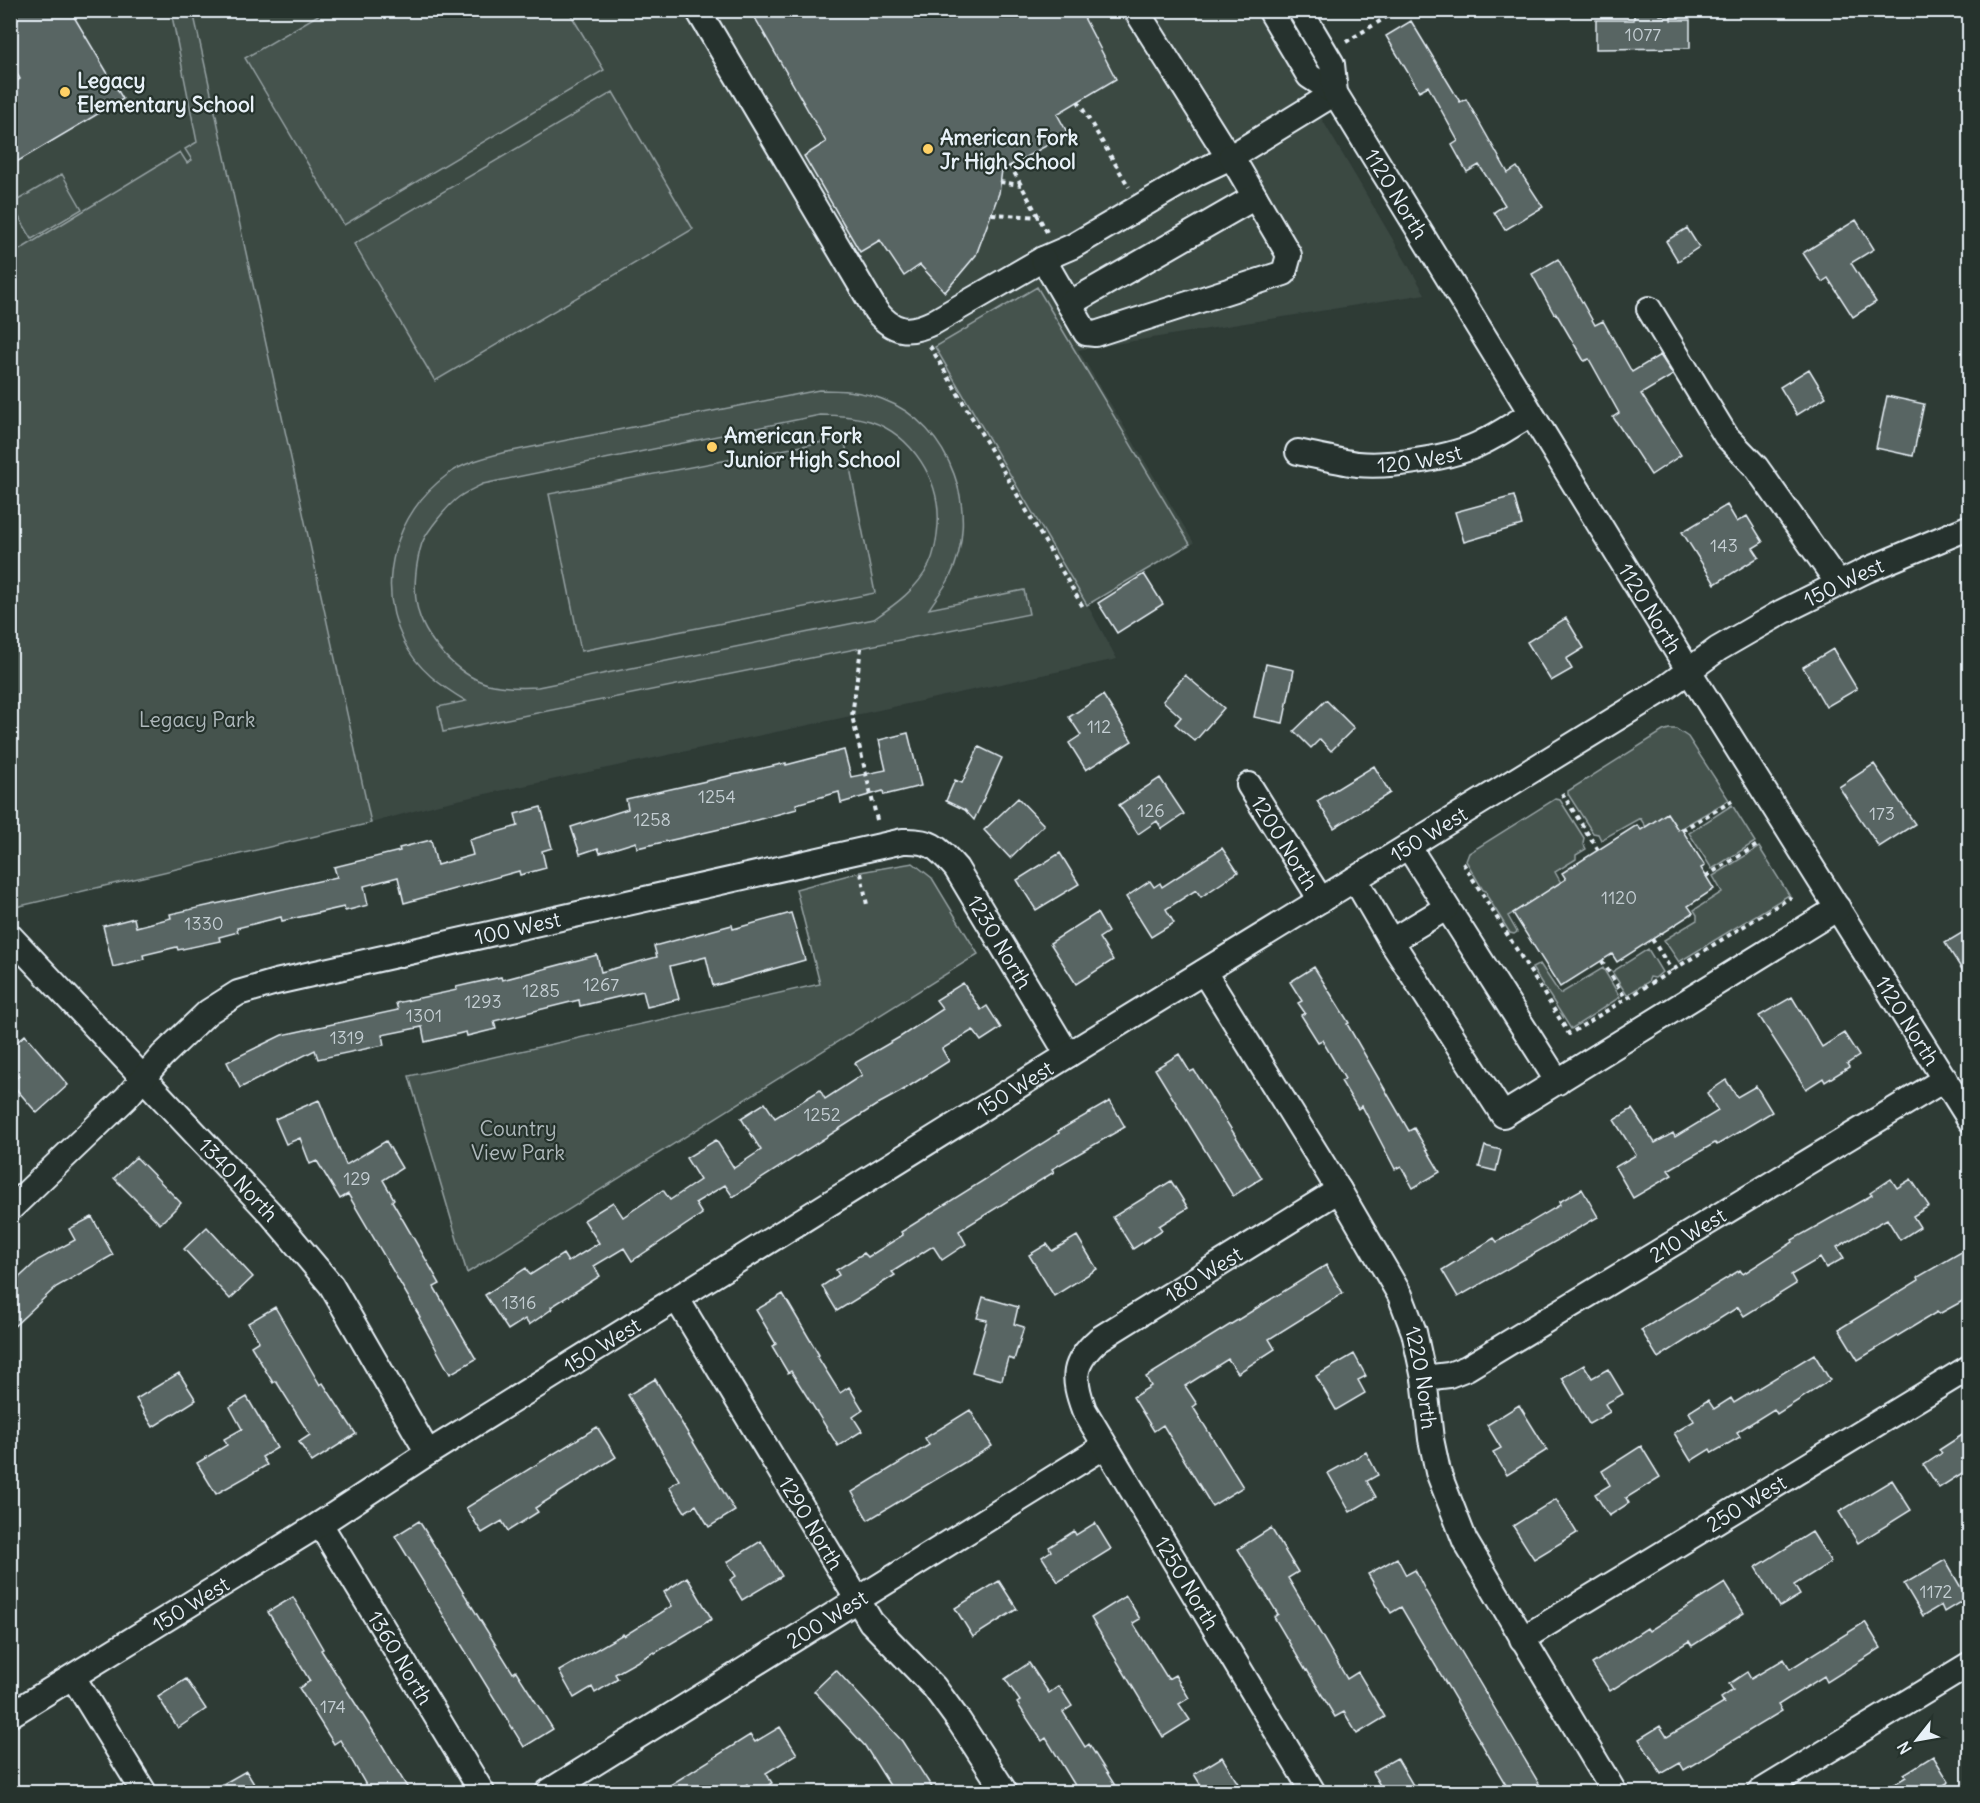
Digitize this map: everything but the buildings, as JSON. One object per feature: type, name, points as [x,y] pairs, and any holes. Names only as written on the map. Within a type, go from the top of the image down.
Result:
[{"type":"street","points":[[698,10],[876,311],[885,322],[901,330],[918,330],[1008,281],[1046,248],[1073,246],[1199,172],[1230,157],[1335,93]]},
{"type":"street","points":[[1046,248],[1070,304],[1086,333],[1095,334],[1284,273],[1289,255],[1255,197],[1136,10]]},
{"type":"street","name":"1120 North","points":[[1270,10],[1309,76],[1335,93],[1689,671],[1970,1120]]},
{"type":"street","name":"1120 North","points":[[1300,10],[1332,64],[1335,93]]},
{"type":"street","points":[[1070,304],[1255,197]]},
{"type":"street","points":[[1649,309],[1726,436],[1756,467],[1838,583]]},
{"type":"street","name":"120 West","points":[[1298,452],[1358,464],[1387,464],[1424,459],[1461,451],[1483,442],[1531,414]]},
{"type":"street","name":"150 West","points":[[10,1715],[1068,1056],[1661,692],[1718,649],[1838,583],[1970,527]]},
{"type":"street","name":"1200 North","points":[[1249,785],[1321,900]]},
{"type":"street","name":"1230 North","points":[[921,840],[939,849],[956,868],[1068,1056]]},
{"type":"street","name":"100 West","points":[[10,1209],[126,1098],[162,1056],[208,1012],[238,993],[276,982],[887,843],[921,840]]},
{"type":"street","points":[[1408,846],[1558,1082]]},
{"type":"street","points":[[1355,879],[1391,941],[1503,1115],[1838,908]]},
{"type":"street","points":[[1391,941],[1446,908]]},
{"type":"street","name":"1340 North","points":[[10,936],[272,1215],[331,1285],[428,1453]]},
{"type":"street","name":"1220 North","points":[[1204,972],[1339,1190],[1400,1295],[1414,1332],[1424,1378],[1436,1461],[1465,1541],[1614,1792]]},
{"type":"street","name":"210 West","points":[[1424,1378],[1449,1375],[1467,1368],[1945,1079]]},
{"type":"street","name":"180 West","points":[[1077,1368],[1084,1352],[1099,1339],[1339,1190]]},
{"type":"street","name":"1290 North","points":[[677,1299],[871,1622],[934,1687],[1005,1792]]},
{"type":"street","name":"250 West","points":[[1522,1639],[1970,1367]]},
{"type":"street","name":"1250 North","points":[[1077,1368],[1076,1389],[1083,1410],[1313,1792]]},
{"type":"street","name":"200 West","points":[[548,1792],[1105,1446]]},
{"type":"street","name":"1360 North","points":[[320,1524],[482,1792]]},
{"type":"street","points":[[1760,1792],[1970,1664]]},
{"type":"street","points":[[73,1677],[144,1792]]},
{"type":"path","points":[[1346,42],[1398,10]]},
{"type":"path","points":[[1078,101],[1132,193]]},
{"type":"path","points":[[1010,165],[1039,217],[1046,248]]},
{"type":"path","points":[[1000,182],[1021,185]]},
{"type":"path","points":[[992,214],[1039,217]]},
{"type":"path","points":[[929,346],[1083,607]]},
{"type":"path","points":[[861,648],[852,716],[878,825]]},
{"type":"path","points":[[1562,793],[1598,850]]},
{"type":"path","points":[[1683,831],[1732,801]]},
{"type":"path","points":[[1706,876],[1759,844]]},
{"type":"path","points":[[1463,863],[1569,1034],[1791,897]]},
{"type":"path","points":[[860,872],[867,904]]},
{"type":"path","points":[[1652,939],[1671,971]]},
{"type":"path","points":[[1602,961],[1626,999]]},
{"type":"shaded area","name":"American Fork Junior High School","points":[[11,11],[1258,11],[1425,294],[1078,350],[1194,543],[1088,606],[1117,659],[439,804],[371,823],[310,544],[11,621]]},
{"type":"green space","points":[[568,10],[604,70],[344,225],[245,58],[325,11]]},
{"type":"green space","name":"Legacy Park","points":[[171,11],[193,11],[371,823],[16,907],[10,902],[11,255],[180,152],[187,163],[192,160],[185,149],[197,142]]},
{"type":"green space","points":[[613,92],[693,229],[435,381],[354,244]]},
{"type":"green space","points":[[62,174],[82,209],[32,239],[11,204]]},
{"type":"green space","points":[[1037,287],[1190,544],[1087,605],[935,347]]},
{"type":"green space","points":[[819,390],[874,396],[906,412],[927,429],[943,450],[954,474],[961,500],[962,527],[958,554],[949,579],[929,609],[1024,590],[1029,614],[443,732],[438,707],[466,701],[430,676],[409,652],[404,642],[395,619],[391,596],[391,573],[395,551],[414,509],[429,491],[460,467],[502,453]],"holes":[[[820,415],[870,421],[899,437],[921,461],[935,492],[938,525],[933,556],[929,565],[912,589],[874,619],[525,688],[488,684],[465,673],[443,654],[426,630],[417,606],[415,591],[422,543],[444,512],[454,501],[468,492],[483,484]]]},
{"type":"green space","points":[[844,438],[875,593],[581,651],[549,494]]},
{"type":"green space","points":[[1669,729],[1676,729],[1688,737],[1729,800],[1678,830],[1667,813],[1646,827],[1640,818],[1601,840],[1598,834],[1593,833],[1568,791]]},
{"type":"green space","points":[[1555,799],[1560,800],[1584,838],[1583,843],[1586,849],[1576,855],[1576,859],[1555,872],[1561,883],[1508,916],[1517,932],[1510,933],[1466,861],[1469,853]]},
{"type":"green space","points":[[1732,805],[1755,842],[1712,869],[1689,833]]},
{"type":"green space","points":[[1759,847],[1789,895],[1679,962],[1664,940],[1697,920],[1694,910],[1722,892],[1713,876]]},
{"type":"green space","name":"Country View Park","points":[[913,863],[932,878],[978,954],[467,1273],[409,1076],[820,984],[796,889],[860,872]]},
{"type":"green space","points":[[1648,949],[1662,972],[1655,978],[1650,977],[1648,982],[1627,995],[1612,972]]},
{"type":"green space","points":[[1540,964],[1560,994],[1603,968],[1620,997],[1571,1029],[1532,968]]},
{"type":"place","name":"Legacy Elementary School","points":[[65,92]]},
{"type":"place","name":"American Fork Jr High School","points":[[928,149]]},
{"type":"place","name":"American Fork Junior High School","points":[[712,447]]}]
